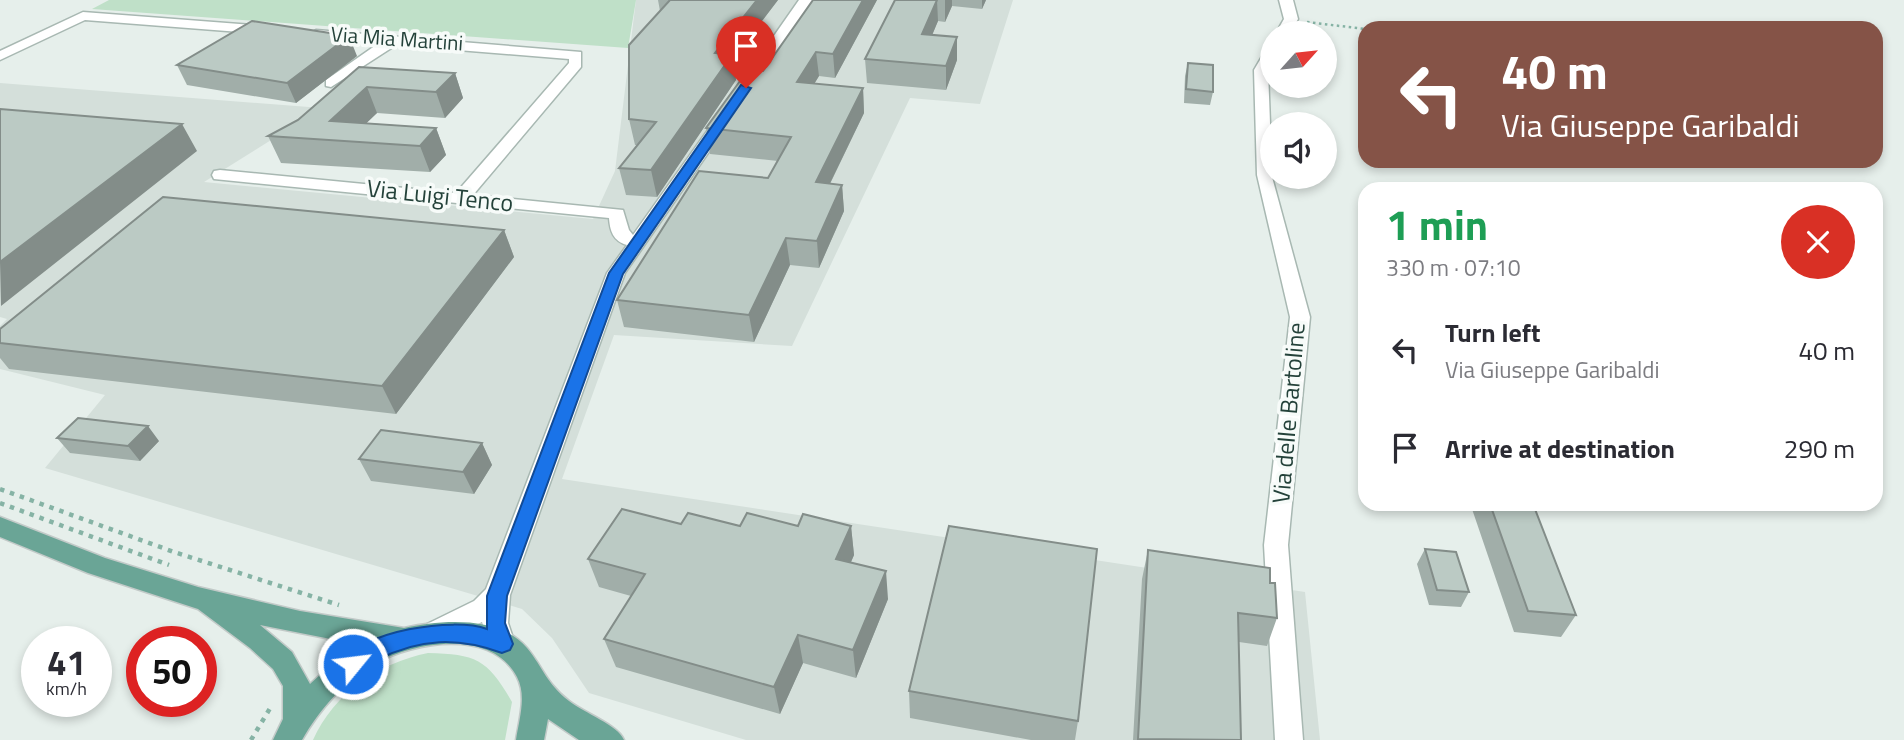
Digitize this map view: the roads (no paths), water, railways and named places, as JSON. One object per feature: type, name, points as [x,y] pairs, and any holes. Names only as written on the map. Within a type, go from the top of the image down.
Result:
[{"type":"main road","points":[[0,527],[37,543],[201,600],[334,631],[403,639]]},
{"type":"main road","points":[[201,600],[247,631],[290,670],[298,689],[292,729]]},
{"type":"main road","points":[[292,729],[339,674],[368,654],[403,639],[434,633],[475,634],[502,644],[515,653],[530,672],[538,692],[537,719],[530,740]]},
{"type":"main road","points":[[538,692],[562,715],[590,732],[610,740]]},
{"type":"street","points":[[502,644],[495,623],[497,596],[616,273],[806,0]]},
{"type":"street","points":[[1286,0],[1290,21]]},
{"type":"street","points":[[0,56],[83,16],[280,31]]},
{"type":"street","points":[[227,39],[242,28]]},
{"type":"street","name":"Via Mia Martini","points":[[306,33],[576,55],[576,64],[461,198]]},
{"type":"street","points":[[331,83],[395,39]]},
{"type":"street","name":"Via delle Bartoline","points":[[1262,98],[1265,176],[1300,317],[1276,545],[1289,740]]},
{"type":"street","name":"Via Luigi Tenco","points":[[220,175],[617,214],[619,234],[623,238],[639,240]]},
{"type":"street","points":[[434,633],[483,610],[497,596]]}]
